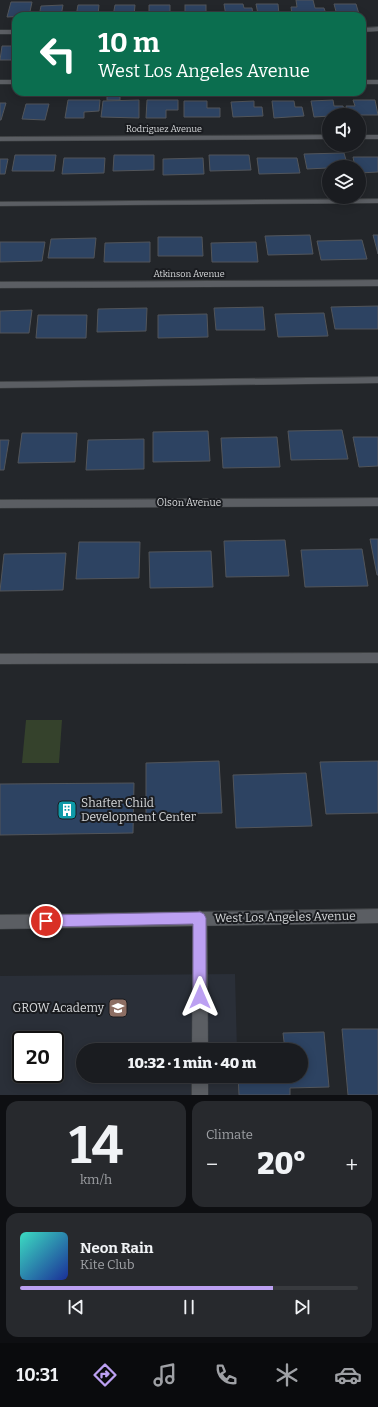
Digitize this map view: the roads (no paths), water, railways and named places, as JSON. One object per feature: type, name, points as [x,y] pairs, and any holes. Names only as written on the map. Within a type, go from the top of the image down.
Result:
[{"type":"street","points":[[366,30],[378,29]]},
{"type":"street","points":[[0,32],[12,32]]},
{"type":"street","points":[[0,82],[12,82]]},
{"type":"street","points":[[366,82],[378,82]]},
{"type":"street","name":"Rodriguez Avenue","points":[[0,139],[322,137]]},
{"type":"street","points":[[366,137],[378,137]]},
{"type":"street","points":[[0,204],[378,201]]},
{"type":"street","name":"Atkinson Avenue","points":[[0,284],[378,283]]},
{"type":"street","points":[[0,385],[378,380]]},
{"type":"street","name":"Olson Avenue","points":[[0,504],[378,502]]},
{"type":"street","points":[[0,659],[378,658]]},
{"type":"street","name":"West Los Angeles Avenue","points":[[0,922],[378,916]]},
{"type":"street","points":[[200,918],[200,1043]]},
{"type":"street","points":[[200,1083],[200,1095]]},
{"type":"place","name":"Shafter Child Development Center","points":[[67,810]]},
{"type":"place","name":"GROW Academy","points":[[118,1008]]}]
